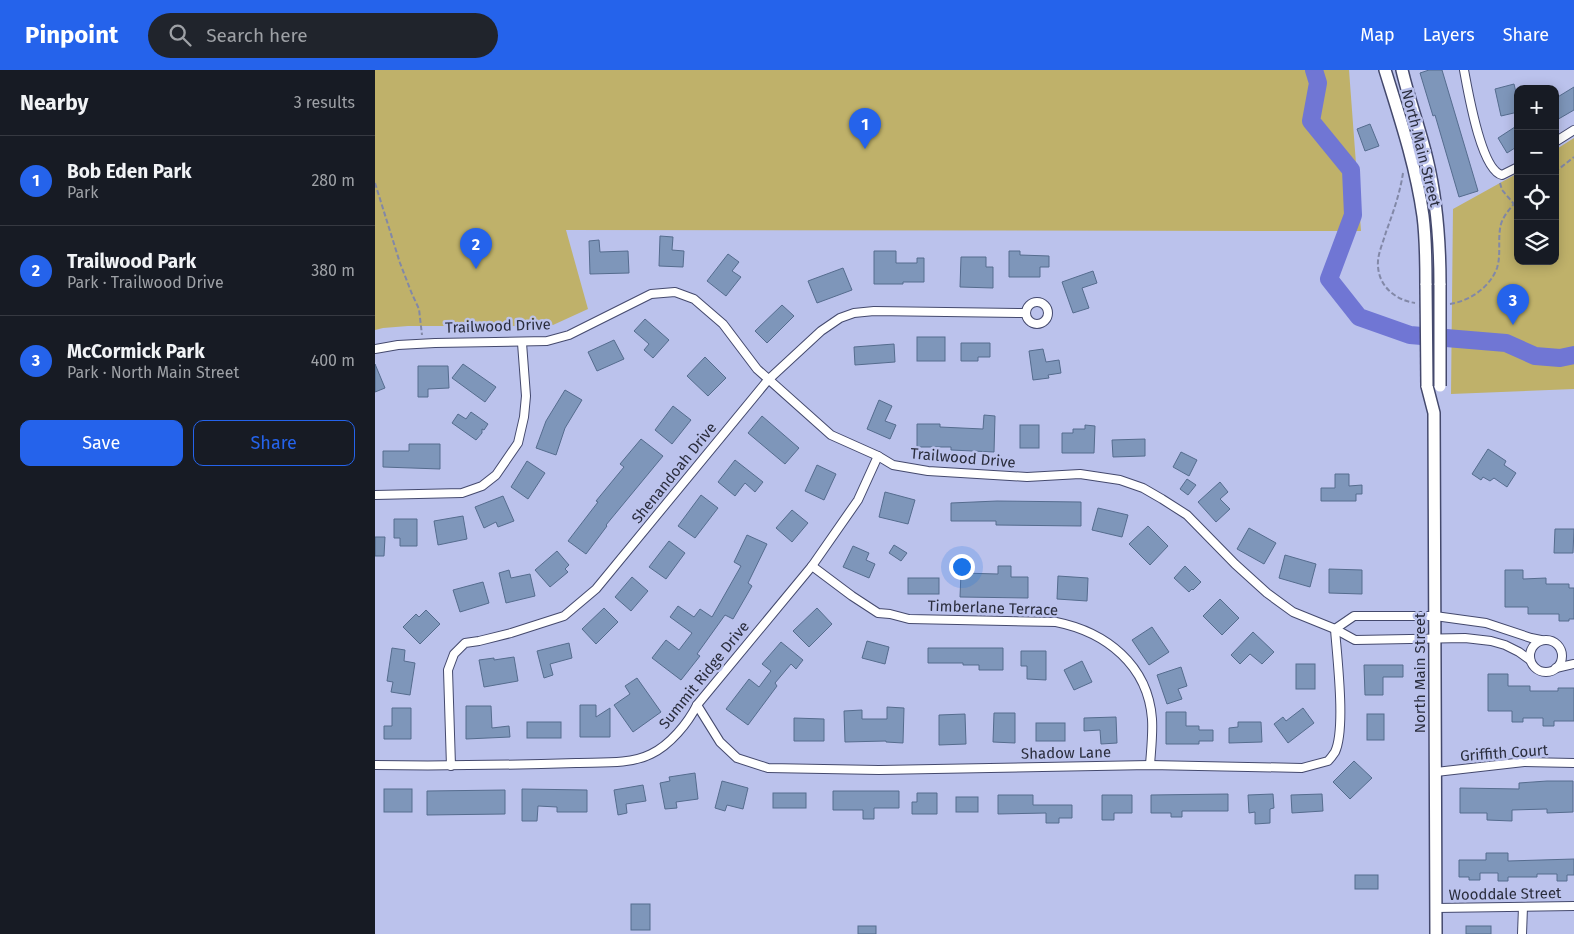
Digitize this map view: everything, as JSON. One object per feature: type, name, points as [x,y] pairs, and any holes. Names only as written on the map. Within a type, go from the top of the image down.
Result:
[{"type":"main road","name":"North Main Street","points":[[1385,70],[1410,154],[1423,216],[1426,250],[1427,386],[1434,413]]},
{"type":"main road","name":"North Main Street","points":[[1402,70],[1427,159],[1438,234],[1440,386],[1434,413],[1436,934]]},
{"type":"street","points":[[1463,70],[1482,148],[1489,164],[1501,174],[1514,169]]},
{"type":"street","points":[[1559,139],[1574,130]]},
{"type":"street","name":"Trailwood Drive","points":[[375,349],[423,343],[547,341],[569,335],[651,294],[675,292],[694,298],[723,324],[757,369],[831,435],[893,465],[928,472],[1027,477],[1080,474],[1120,480],[1143,488],[1187,515],[1235,564],[1293,612],[1335,629],[1355,640],[1465,638],[1491,641],[1519,652],[1530,660]]},
{"type":"street","name":"Shenandoah Drive","points":[[451,766],[448,670],[454,654],[465,643],[511,633],[565,616],[596,589],[768,380],[821,332],[840,318],[855,313],[874,311],[1025,313]]},
{"type":"street","points":[[375,495],[462,493],[482,486],[496,475],[518,443],[525,417],[526,396],[522,342]]},
{"type":"street","name":"Summit Ridge Drive","points":[[375,765],[451,766],[571,763],[637,759],[652,754],[689,719],[697,705],[812,566],[858,500],[877,456]]},
{"type":"street","name":"Timberlane Terrace","points":[[812,566],[878,613],[909,619],[1056,622],[1072,625],[1111,643],[1138,674],[1145,690],[1152,718],[1150,765]]},
{"type":"street","points":[[1335,629],[1354,616],[1435,616],[1485,623],[1531,638],[1550,640],[1574,663],[1551,671],[1541,671],[1532,665],[1530,660],[1531,649],[1533,645],[1541,640]]},
{"type":"street","name":"Shadow Lane","points":[[697,705],[720,742],[737,758],[768,768],[879,770],[1150,765],[1302,768],[1329,762],[1338,742],[1340,720],[1335,629]]},
{"type":"street","points":[[1556,668],[1561,660],[1561,649]]},
{"type":"street","name":"Griffith Court","points":[[1436,772],[1524,762],[1574,763]]},
{"type":"street","name":"Wooddale Street","points":[[1436,908],[1574,906]]},
{"type":"street","points":[[1522,934],[1523,907]]},
{"type":"path","points":[[1559,169],[1574,157]]},
{"type":"path","points":[[1501,174],[1502,190],[1514,204]]},
{"type":"path","points":[[375,183],[400,263],[419,309],[423,343]]},
{"type":"shaded area","points":[[375,70],[1349,70],[1361,231],[566,230],[588,309],[553,325],[408,326],[375,330]]},
{"type":"shaded area","points":[[1574,138],[1574,389],[1451,394],[1453,209],[1514,175],[1514,265],[1559,265],[1559,147]]},
{"type":"building","points":[[1429,70],[1442,70],[1478,191],[1459,197],[1435,115],[1433,116],[1420,73]]},
{"type":"building","points":[[1514,84],[1514,113],[1501,116],[1495,89]]},
{"type":"building","points":[[1574,87],[1574,110],[1559,119],[1559,96]]},
{"type":"building","points":[[1370,124],[1379,146],[1365,151],[1357,129]]},
{"type":"building","points":[[1514,128],[1514,149],[1507,153],[1498,138]]},
{"type":"building","points":[[660,236],[673,237],[672,250],[684,251],[683,267],[659,266]]},
{"type":"building","points":[[599,240],[600,252],[628,251],[629,273],[590,274],[589,241]]},
{"type":"building","points":[[874,251],[896,251],[896,263],[917,263],[917,258],[924,258],[924,282],[874,284]]},
{"type":"building","points":[[1009,251],[1020,251],[1020,255],[1049,256],[1049,267],[1040,267],[1040,277],[1009,277]]},
{"type":"building","points":[[728,254],[739,262],[732,271],[741,277],[726,296],[707,281]]},
{"type":"building","points":[[961,257],[986,257],[986,267],[993,267],[993,288],[960,287]]},
{"type":"building","points":[[843,268],[852,290],[817,303],[808,281]]},
{"type":"building","points":[[1093,271],[1097,283],[1082,288],[1089,308],[1073,313],[1062,282]]},
{"type":"building","points":[[782,305],[794,316],[767,343],[755,331]]},
{"type":"building","points":[[645,319],[669,340],[653,358],[644,350],[649,344],[634,331]]},
{"type":"building","points":[[917,337],[945,337],[945,361],[917,361]]},
{"type":"building","points":[[614,340],[624,359],[597,371],[588,352]]},
{"type":"building","points":[[961,343],[990,343],[990,357],[978,357],[978,361],[961,361]]},
{"type":"building","points":[[894,344],[895,362],[855,365],[854,347]]},
{"type":"building","points":[[1043,349],[1046,362],[1059,360],[1061,373],[1048,375],[1049,378],[1033,380],[1029,351]]},
{"type":"building","points":[[705,357],[726,378],[708,396],[687,376]]},
{"type":"building","points":[[375,364],[385,388],[375,392]]},
{"type":"building","points":[[463,364],[496,387],[485,402],[452,378]]},
{"type":"building","points":[[418,366],[448,366],[449,388],[428,389],[428,397],[418,397]]},
{"type":"building","points":[[565,390],[582,400],[565,428],[556,455],[536,448],[546,421]]},
{"type":"building","points":[[879,400],[892,406],[885,421],[896,425],[890,439],[867,429]]},
{"type":"building","points":[[673,406],[691,420],[672,444],[655,430]]},
{"type":"building","points":[[471,412],[488,424],[484,430],[482,429],[482,433],[476,440],[452,423],[458,414],[466,419]]},
{"type":"building","points":[[984,415],[995,416],[994,452],[951,450],[951,447],[917,447],[917,424],[940,424],[940,427],[983,429]]},
{"type":"building","points":[[762,416],[799,448],[785,464],[748,433]]},
{"type":"building","points":[[1020,425],[1039,425],[1039,448],[1020,448]]},
{"type":"building","points":[[1085,425],[1095,426],[1094,453],[1062,453],[1062,433],[1073,433],[1073,429],[1085,429]]},
{"type":"building","points":[[641,439],[663,456],[606,525],[586,554],[568,541],[598,502],[596,501],[624,467],[620,464]]},
{"type":"building","points":[[1145,439],[1145,456],[1113,457],[1112,440]]},
{"type":"building","points":[[409,444],[440,444],[440,469],[383,467],[383,451],[409,451]]},
{"type":"building","points":[[1488,449],[1506,461],[1504,465],[1516,473],[1507,487],[1494,478],[1490,481],[1483,477],[1481,480],[1472,474]]},
{"type":"building","points":[[1181,452],[1197,460],[1189,476],[1173,467]]},
{"type":"building","points":[[735,460],[763,482],[755,492],[745,483],[735,496],[718,482]]},
{"type":"building","points":[[527,461],[545,473],[528,499],[511,487]]},
{"type":"building","points":[[817,465],[836,474],[824,500],[805,491]]},
{"type":"building","points":[[1335,474],[1349,474],[1349,486],[1362,485],[1362,494],[1356,494],[1356,501],[1321,501],[1321,488],[1335,488]]},
{"type":"building","points":[[1187,479],[1196,485],[1188,495],[1180,489]]},
{"type":"building","points":[[1220,482],[1228,492],[1220,499],[1230,509],[1216,522],[1198,502]]},
{"type":"building","points":[[885,492],[915,500],[908,524],[879,517]]},
{"type":"building","points":[[701,495],[718,508],[695,538],[678,526]]},
{"type":"building","points":[[503,496],[514,521],[498,527],[496,522],[484,528],[475,507]]},
{"type":"building","points":[[997,501],[1081,502],[1081,526],[996,525],[996,521],[951,521],[951,503]]},
{"type":"building","points":[[1098,508],[1128,515],[1122,537],[1092,530]]},
{"type":"building","points":[[792,510],[808,523],[792,542],[776,528]]},
{"type":"building","points":[[463,516],[467,539],[438,545],[434,521]]},
{"type":"building","points":[[394,519],[417,519],[417,546],[400,546],[400,538],[394,538]]},
{"type":"building","points":[[1148,526],[1168,546],[1150,565],[1129,544]]},
{"type":"building","points":[[1249,528],[1276,543],[1264,564],[1237,549]]},
{"type":"building","points":[[1555,529],[1574,529],[1573,553],[1554,553]]},
{"type":"building","points":[[747,535],[767,544],[748,583],[752,586],[733,619],[725,615],[697,654],[700,656],[681,680],[652,658],[666,640],[679,650],[692,633],[670,617],[678,606],[694,617],[700,609],[712,617],[741,566],[734,562]]},
{"type":"building","points":[[375,537],[385,537],[384,556],[375,556]]},
{"type":"building","points":[[669,541],[685,553],[666,579],[649,567]]},
{"type":"building","points":[[894,545],[907,553],[901,561],[889,553]]},
{"type":"building","points":[[853,546],[869,553],[866,560],[875,564],[869,578],[843,567]]},
{"type":"building","points":[[557,551],[569,565],[565,569],[568,572],[550,587],[535,570]]},
{"type":"building","points":[[1285,555],[1316,564],[1310,587],[1279,578]]},
{"type":"building","points":[[998,566],[1011,566],[1011,577],[1028,577],[1028,598],[960,597],[961,573],[998,574]]},
{"type":"building","points":[[1185,566],[1201,582],[1189,592],[1174,578]]},
{"type":"building","points":[[1329,569],[1362,570],[1362,594],[1329,593]]},
{"type":"building","points":[[509,570],[511,578],[530,574],[535,596],[506,603],[499,573]]},
{"type":"building","points":[[1505,570],[1523,570],[1523,579],[1546,578],[1546,584],[1569,584],[1569,588],[1574,588],[1574,619],[1559,621],[1559,614],[1528,614],[1528,607],[1505,607]]},
{"type":"building","points":[[1058,576],[1088,578],[1087,601],[1057,599]]},
{"type":"building","points":[[632,577],[648,591],[631,611],[615,597]]},
{"type":"building","points":[[908,578],[939,578],[939,594],[908,594]]},
{"type":"building","points":[[483,582],[489,603],[460,612],[453,590]]},
{"type":"building","points":[[1220,599],[1239,618],[1222,635],[1203,616]]},
{"type":"building","points":[[604,608],[618,622],[596,644],[582,629]]},
{"type":"building","points":[[817,608],[832,624],[809,647],[793,631]]},
{"type":"building","points":[[426,610],[440,624],[420,644],[403,627],[416,614],[419,617]]},
{"type":"building","points":[[1152,627],[1169,652],[1149,665],[1132,640]]},
{"type":"building","points":[[1253,632],[1274,652],[1262,664],[1250,654],[1240,664],[1231,655]]},
{"type":"building","points":[[867,641],[889,647],[885,664],[862,658]]},
{"type":"building","points":[[781,642],[803,660],[796,669],[791,664],[775,683],[777,686],[748,725],[726,709],[749,679],[759,687],[771,671],[762,664]]},
{"type":"building","points":[[569,643],[572,658],[550,664],[553,675],[544,678],[537,651]]},
{"type":"building","points":[[392,648],[405,650],[404,661],[415,663],[410,695],[391,692],[393,682],[387,681]]},
{"type":"building","points":[[928,648],[1003,648],[1003,670],[979,670],[979,665],[963,665],[963,663],[928,663]]},
{"type":"building","points":[[1021,651],[1046,651],[1046,680],[1027,679],[1027,666],[1021,666]]},
{"type":"building","points":[[514,657],[518,681],[484,687],[479,660]]},
{"type":"building","points":[[1082,661],[1092,682],[1074,690],[1064,670]]},
{"type":"building","points":[[1296,664],[1315,664],[1315,689],[1296,689]]},
{"type":"building","points":[[1364,665],[1403,665],[1403,677],[1383,677],[1383,695],[1365,695]]},
{"type":"building","points":[[1181,667],[1187,686],[1178,689],[1182,699],[1167,704],[1157,675]]},
{"type":"building","points":[[1488,674],[1508,674],[1508,686],[1530,686],[1530,691],[1558,691],[1558,688],[1574,688],[1574,721],[1554,721],[1554,726],[1543,726],[1543,718],[1523,718],[1523,722],[1512,722],[1512,711],[1488,711]]},
{"type":"building","points":[[637,678],[661,712],[633,732],[614,705],[630,694],[625,686]]},
{"type":"building","points":[[580,705],[596,705],[596,717],[610,708],[610,737],[580,737]]},
{"type":"building","points":[[466,706],[491,706],[492,728],[509,726],[510,737],[466,739]]},
{"type":"building","points":[[887,707],[904,708],[903,743],[886,741],[845,742],[844,711],[862,710],[862,719],[887,719]]},
{"type":"building","points":[[392,708],[411,708],[411,739],[384,739],[384,726],[392,726]]},
{"type":"building","points":[[1303,708],[1314,723],[1288,743],[1274,724],[1283,717],[1286,721]]},
{"type":"building","points":[[1166,712],[1186,712],[1186,726],[1199,726],[1199,730],[1213,730],[1213,741],[1199,741],[1199,744],[1166,744]]},
{"type":"building","points":[[994,713],[1015,713],[1015,743],[993,742]]},
{"type":"building","points":[[965,714],[966,744],[939,745],[939,715]]},
{"type":"building","points":[[1367,714],[1384,714],[1384,740],[1367,740]]},
{"type":"building","points":[[1116,717],[1117,743],[1101,744],[1100,730],[1084,731],[1084,718]]},
{"type":"building","points":[[794,718],[824,719],[824,741],[794,741]]},
{"type":"building","points":[[527,722],[561,722],[561,738],[527,738]]},
{"type":"building","points":[[1238,722],[1261,722],[1262,742],[1229,743],[1229,728],[1238,727]]},
{"type":"building","points":[[1036,723],[1065,723],[1065,741],[1036,741]]},
{"type":"building","points":[[1354,761],[1372,778],[1350,799],[1333,782]]},
{"type":"building","points":[[695,773],[698,799],[676,802],[677,808],[665,809],[660,783],[670,781],[669,777]]},
{"type":"building","points":[[722,781],[748,788],[743,809],[727,805],[725,811],[715,808]]},
{"type":"building","points":[[1573,781],[1573,812],[1547,813],[1547,809],[1512,810],[1512,821],[1487,820],[1487,813],[1460,813],[1460,788],[1519,789],[1519,783]]},
{"type":"building","points":[[643,785],[646,801],[626,804],[627,813],[618,815],[614,790]]},
{"type":"building","points":[[384,789],[412,789],[412,812],[384,812]]},
{"type":"building","points":[[522,789],[587,790],[587,812],[557,812],[557,807],[538,806],[537,821],[522,821]]},
{"type":"building","points":[[505,790],[505,814],[427,815],[427,791]]},
{"type":"building","points":[[833,791],[899,791],[899,808],[874,808],[874,819],[863,819],[863,810],[833,810]]},
{"type":"building","points":[[773,793],[806,793],[806,808],[773,808]]},
{"type":"building","points":[[917,793],[937,793],[937,814],[912,814],[912,802],[917,802]]},
{"type":"building","points":[[1228,794],[1228,811],[1182,811],[1182,817],[1171,817],[1171,813],[1151,813],[1151,795]]},
{"type":"building","points":[[1273,794],[1274,808],[1270,809],[1270,823],[1255,824],[1255,812],[1249,813],[1248,795]]},
{"type":"building","points":[[1322,794],[1323,811],[1292,813],[1291,795]]},
{"type":"building","points":[[998,795],[1033,795],[1033,805],[1072,805],[1072,818],[1059,818],[1059,823],[1046,823],[1046,813],[998,814]]},
{"type":"building","points":[[1102,795],[1132,795],[1132,813],[1114,813],[1114,820],[1102,820]]},
{"type":"building","points":[[956,797],[978,797],[978,812],[956,812]]},
{"type":"building","points":[[1486,853],[1508,853],[1508,861],[1574,859],[1574,875],[1567,875],[1567,881],[1557,881],[1557,874],[1537,874],[1537,877],[1508,877],[1508,881],[1498,881],[1498,873],[1480,873],[1480,880],[1469,880],[1469,877],[1459,877],[1459,860],[1486,860]]},
{"type":"building","points":[[1355,875],[1378,875],[1378,889],[1355,889]]},
{"type":"building","points":[[631,904],[650,904],[650,930],[631,930]]},
{"type":"building","points":[[858,926],[876,926],[876,934],[858,934]]},
{"type":"building","points":[[1466,926],[1491,926],[1491,934],[1466,934]]},
{"type":"waterway","points":[[1314,70],[1318,83],[1311,121],[1351,170],[1353,215],[1329,279],[1359,317],[1410,335],[1506,343],[1535,356],[1560,358],[1574,355]]},
{"type":"place","name":"Bob Eden Park","points":[[865,149]]},
{"type":"place","name":"Trailwood Park","points":[[476,269]]},
{"type":"place","name":"McCormick Park","points":[[1513,325]]}]
